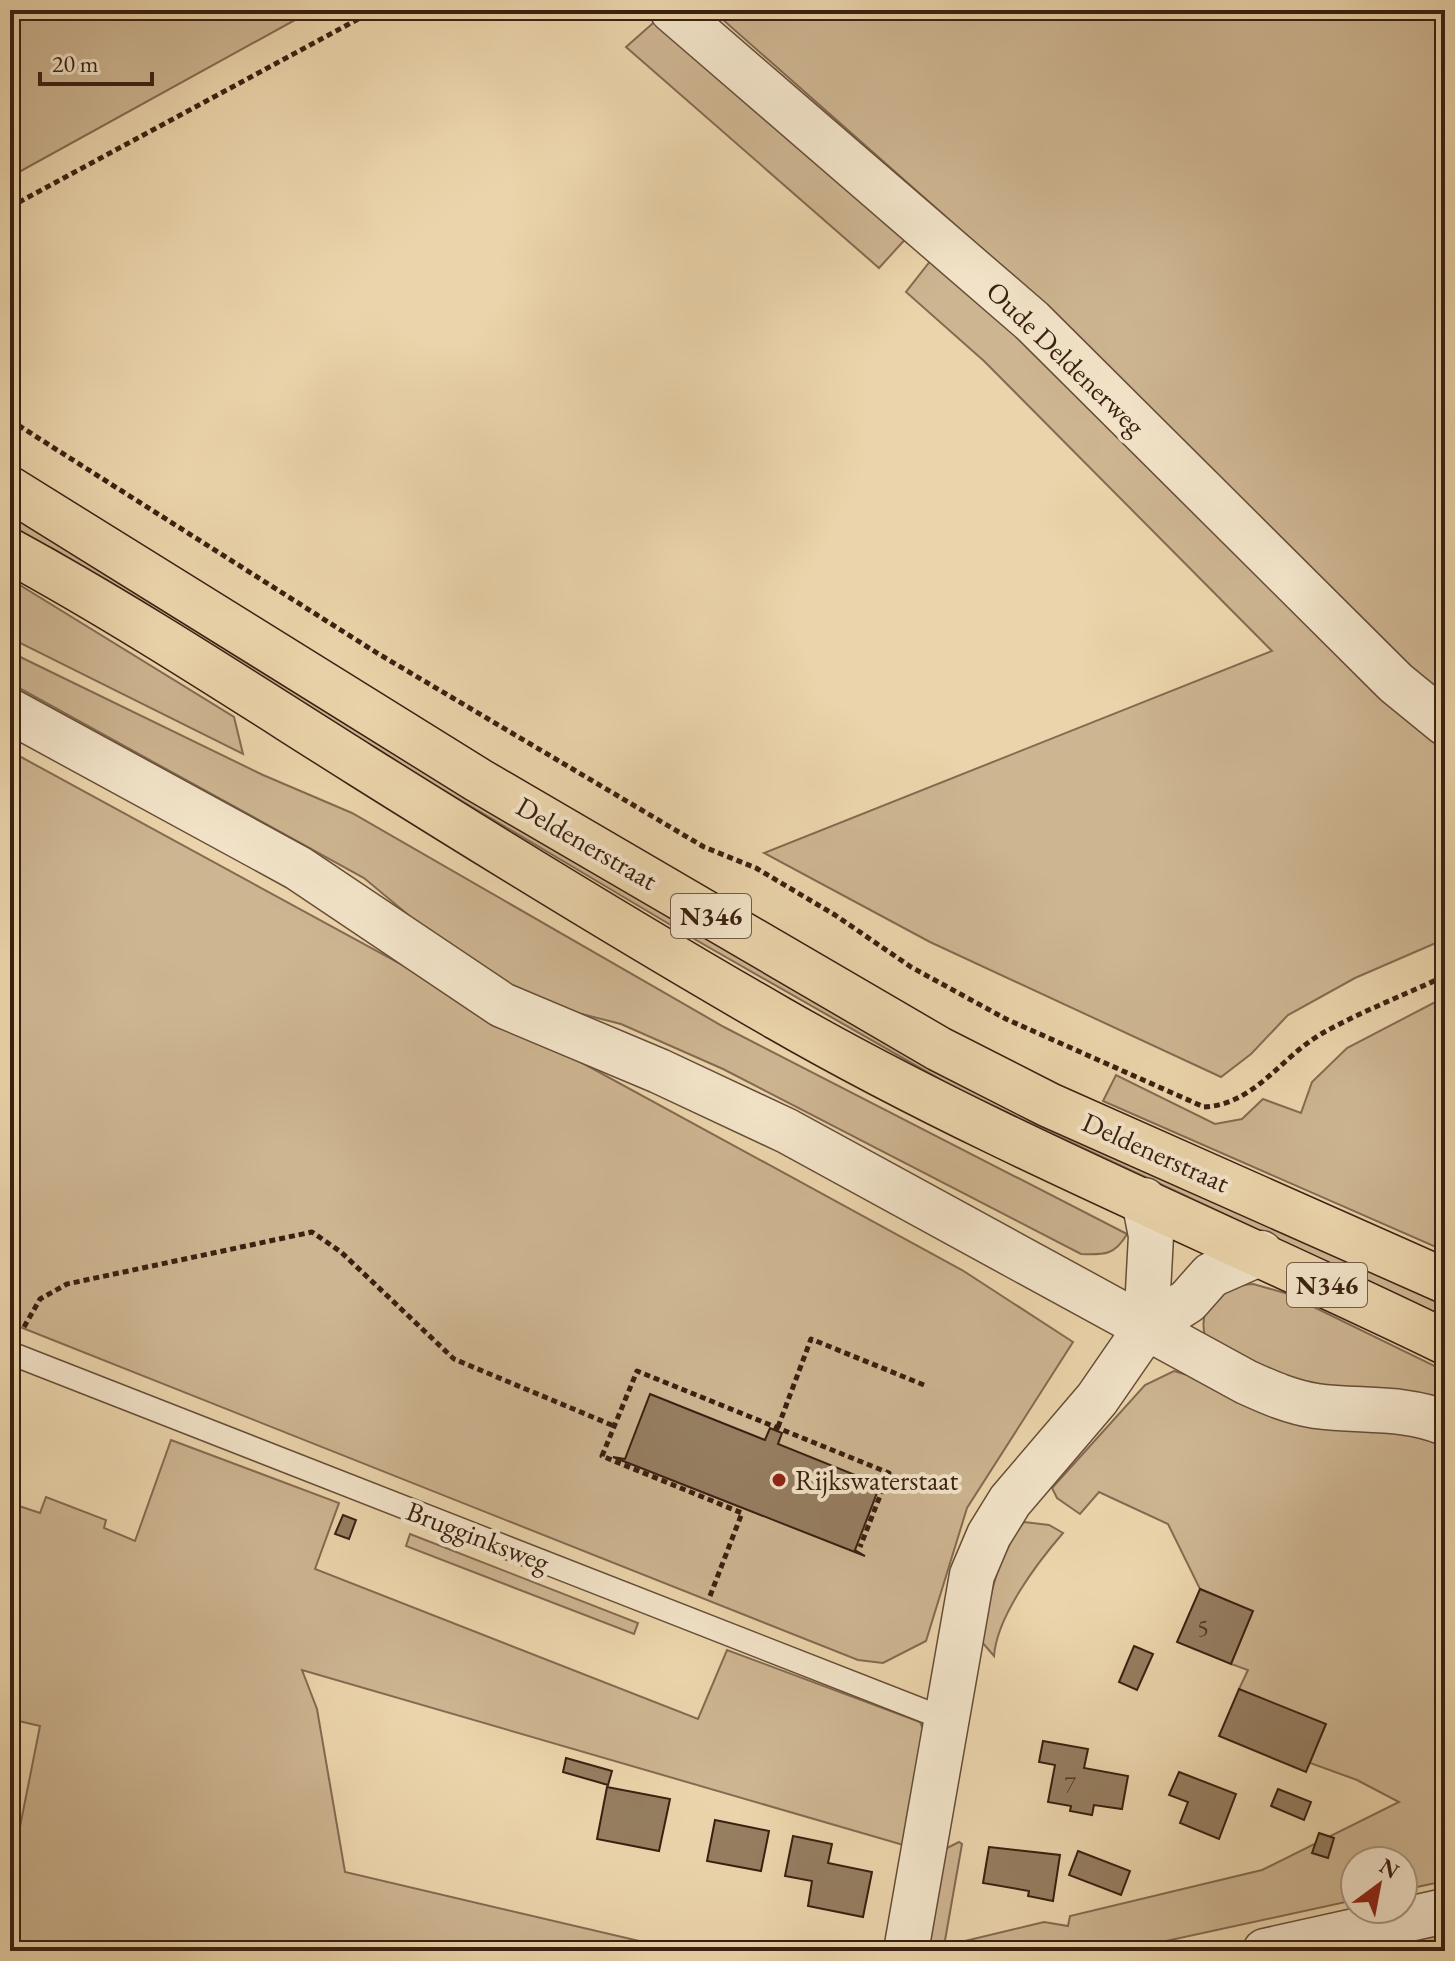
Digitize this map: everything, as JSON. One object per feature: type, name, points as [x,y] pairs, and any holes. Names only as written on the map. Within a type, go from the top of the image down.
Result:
[{"type":"main road","name":"Deldenerstraat","points":[[10,489],[478,780],[939,1049],[1049,1105],[1445,1281]]},
{"type":"main road","name":"Deldenerstraat","points":[[10,551],[149,632],[608,918],[782,1020],[1029,1148],[1261,1253],[1445,1342]]},
{"type":"street","name":"Oude Deldenerweg","points":[[672,10],[1032,321],[1396,683],[1445,723]]},
{"type":"street","points":[[10,711],[298,868],[502,1005],[659,1071],[787,1131],[1280,1399],[1317,1406],[1422,1413],[1445,1423]]},
{"type":"street","points":[[1144,1200],[1151,1236],[1146,1328]]},
{"type":"street","points":[[906,1951],[972,1575],[989,1535],[1010,1501],[1097,1399],[1146,1328],[1188,1301],[1211,1275],[1261,1253]]},
{"type":"street","points":[[1265,1951],[1445,1911]]},
{"type":"lane","name":"Brugginksweg","points":[[12,1354],[945,1719]]},
{"type":"path","points":[[10,207],[375,10]]},
{"type":"path","points":[[10,420],[377,653],[704,847],[783,883],[911,967],[1006,1019],[1204,1107],[1227,1106],[1250,1094],[1277,1065],[1321,1034],[1445,976]]},
{"type":"path","points":[[12,1354],[27,1319],[40,1299],[67,1284],[312,1232],[341,1252],[454,1359],[614,1426]]},
{"type":"path","points":[[778,1427],[811,1339],[924,1385]]},
{"type":"path","points":[[700,1623],[742,1513],[602,1456],[637,1371],[889,1473],[860,1547]]},
{"type":"shaded area","points":[[10,10],[313,10],[10,177]]},
{"type":"shaded area","points":[[712,10],[1445,10],[1445,697],[1398,661],[1022,284]]},
{"type":"shaded area","points":[[661,16],[910,234],[879,268],[626,47]]},
{"type":"shaded area","points":[[935,255],[1016,327],[1379,697],[1445,749],[1445,939],[1355,978],[1288,1015],[1251,1054],[1221,1077],[930,942],[764,853],[1272,651],[984,361],[906,292]]},
{"type":"shaded area","points":[[10,510],[386,744],[1445,1299],[1445,1317],[959,1090],[696,940],[435,785],[55,550],[10,528]]},
{"type":"shaded area","points":[[10,579],[234,717],[243,754],[10,638]]},
{"type":"shaded area","points":[[10,652],[263,775],[352,813],[724,1027],[1127,1234],[1114,1250],[1081,1254],[723,1069],[621,1024],[527,1000],[478,973],[364,878],[10,683]]},
{"type":"shaded area","points":[[10,751],[962,1270],[1073,1342],[967,1508],[926,1641],[883,1663],[858,1660],[10,1323]]},
{"type":"shaded area","points":[[1445,997],[1445,1251],[1103,1101],[1116,1075],[1215,1124],[1242,1119],[1263,1099],[1301,1113],[1312,1082],[1347,1048]]},
{"type":"shaded area","points":[[1253,1284],[1285,1293],[1445,1371],[1445,1407],[1304,1389],[1205,1336],[1205,1315],[1214,1299],[1231,1288]]},
{"type":"shaded area","points":[[1174,1371],[1351,1424],[1445,1442],[1445,1881],[1419,1887],[1419,1845],[1339,1845],[1339,1903],[1120,1951],[926,1951],[943,1850],[959,1842],[962,1844],[944,1946],[1044,1922],[1068,1926],[1070,1916],[1262,1870],[1399,1802],[1357,1780],[1310,1763],[1239,1689],[1248,1670],[1231,1664],[1252,1611],[1200,1589],[1168,1524],[1099,1492],[1080,1514],[1057,1498],[1052,1488],[1145,1385]]},
{"type":"shaded area","points":[[171,1440],[339,1503],[315,1569],[698,1719],[727,1650],[920,1722],[932,1750],[917,1849],[302,1670],[317,1709],[345,1872],[682,1951],[10,1951],[10,1877],[40,1726],[10,1719],[10,1503],[40,1513],[46,1497],[106,1520],[104,1528],[135,1541]]},
{"type":"shaded area","points":[[1024,1522],[1049,1525],[1063,1533],[1010,1607],[994,1656],[981,1641],[988,1609],[1000,1564]]},
{"type":"shaded area","points":[[410,1534],[638,1623],[634,1634],[406,1546]]},
{"type":"shaded area","points":[[1445,1924],[1445,1951],[1322,1951]]},
{"type":"building","points":[[650,1394],[765,1440],[770,1428],[782,1433],[778,1444],[880,1485],[855,1550],[865,1556],[613,1457],[625,1459]]},
{"type":"building","points":[[343,1515],[356,1520],[349,1539],[335,1534]]},
{"type":"building","points":[[1200,1589],[1253,1611],[1231,1664],[1177,1642]]},
{"type":"building","points":[[1134,1646],[1153,1654],[1137,1690],[1119,1682]]},
{"type":"building","points":[[1239,1689],[1326,1724],[1306,1772],[1219,1736]]},
{"type":"building","points":[[1043,1741],[1088,1749],[1084,1768],[1128,1776],[1122,1809],[1094,1805],[1092,1815],[1070,1811],[1071,1806],[1048,1802],[1055,1765],[1039,1762]]},
{"type":"building","points":[[566,1758],[612,1771],[608,1785],[563,1772]]},
{"type":"building","points":[[1179,1772],[1236,1794],[1219,1839],[1180,1823],[1188,1802],[1169,1795]]},
{"type":"building","points":[[607,1787],[670,1799],[659,1851],[597,1839]]},
{"type":"building","points":[[1278,1789],[1311,1802],[1304,1820],[1271,1806]]},
{"type":"building","points":[[715,1820],[769,1831],[761,1871],[707,1861]]},
{"type":"building","points":[[1319,1833],[1334,1838],[1328,1858],[1312,1853]]},
{"type":"building","points":[[793,1836],[832,1844],[828,1863],[872,1872],[863,1917],[808,1906],[812,1881],[785,1876]]},
{"type":"building","points":[[989,1847],[1060,1855],[1053,1901],[1028,1896],[1029,1891],[983,1883]]},
{"type":"building","points":[[1078,1851],[1130,1871],[1121,1895],[1069,1875]]},
{"type":"place","name":"Rijkswaterstaat","points":[[779,1480]]}]
